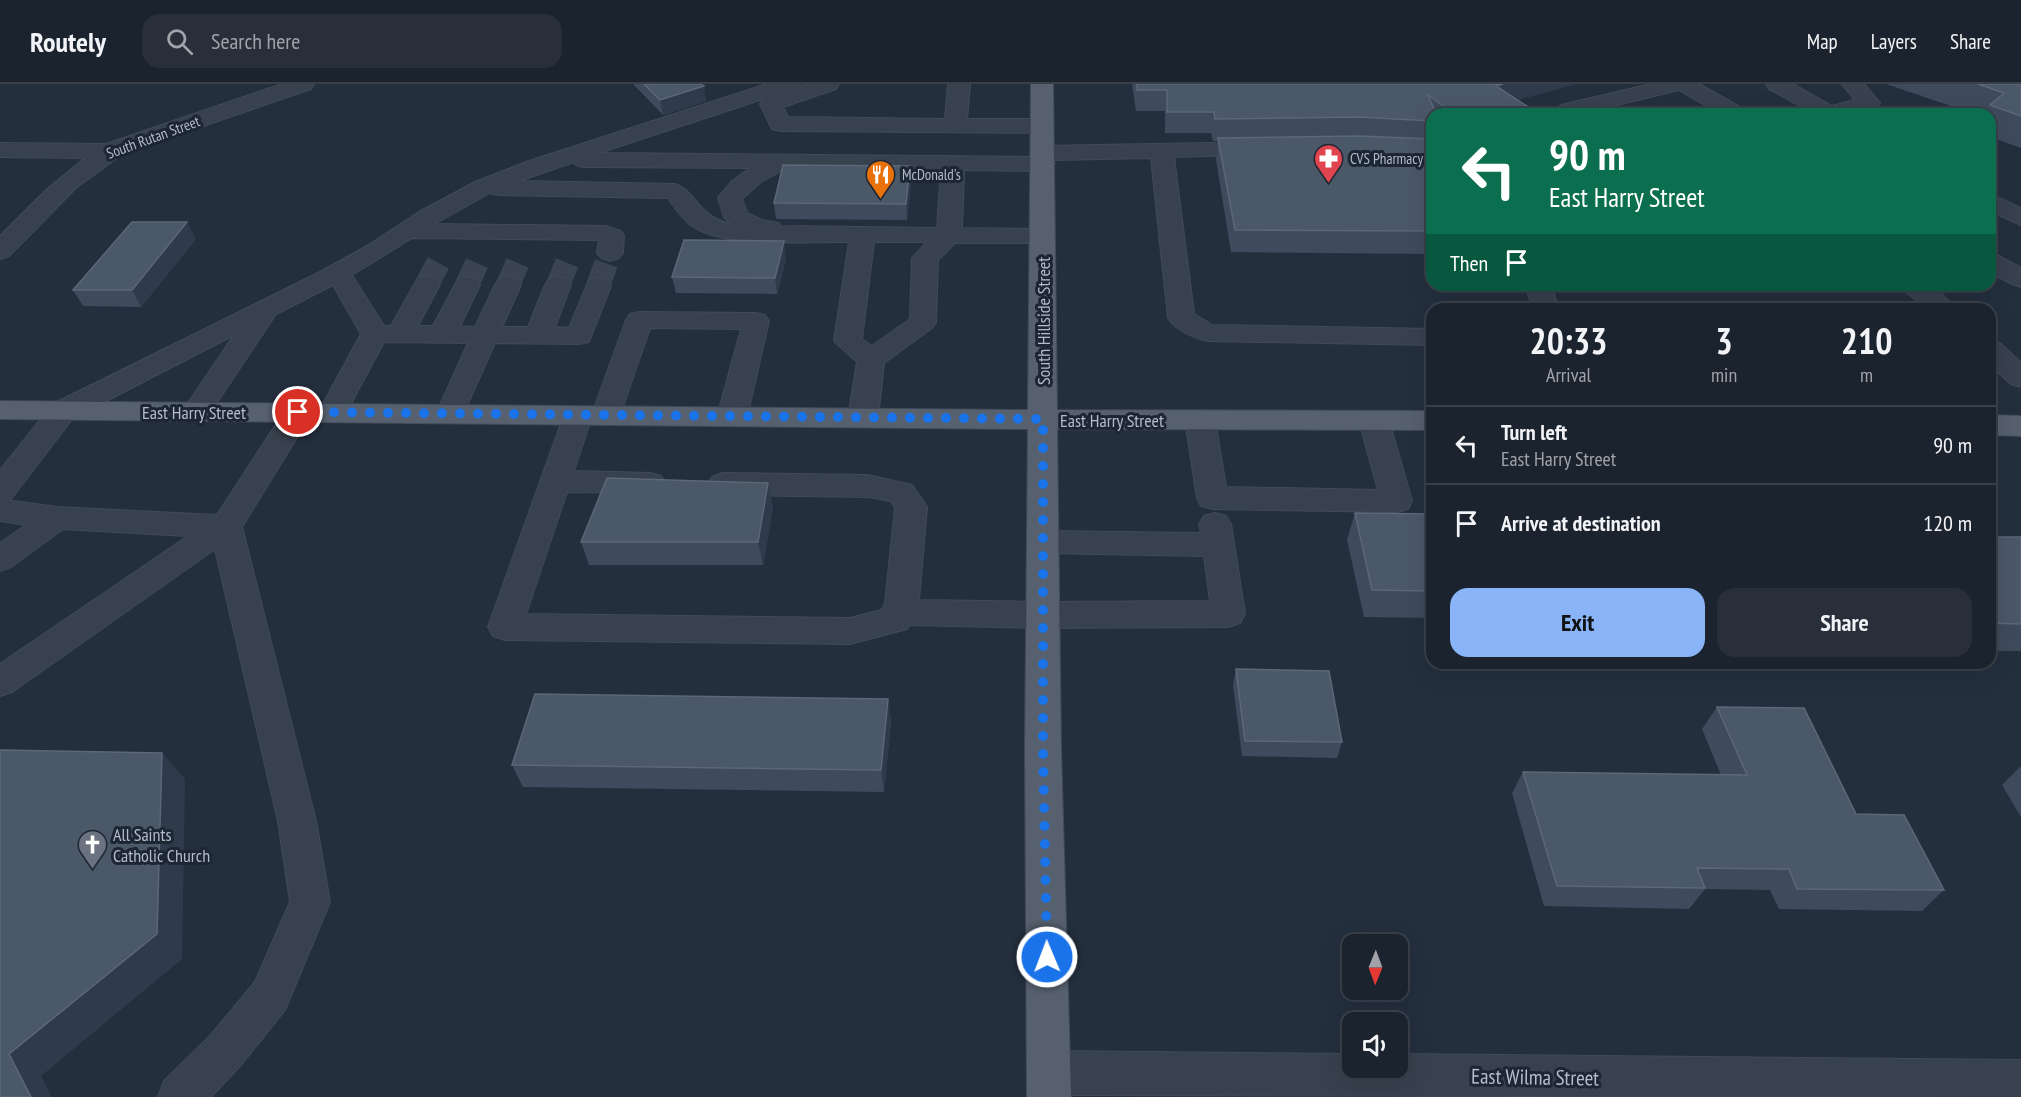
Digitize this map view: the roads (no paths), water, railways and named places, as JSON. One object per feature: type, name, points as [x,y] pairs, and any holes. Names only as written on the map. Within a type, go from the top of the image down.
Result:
[{"type":"main road","name":"South Hillside Street","points":[[1042,84],[1043,749],[1049,1085]]},
{"type":"main road","name":"East Harry Street","points":[[0,410],[863,418],[1426,420]]},
{"type":"main road","points":[[1996,425],[2021,426]]},
{"type":"street","name":"South Rutan Street","points":[[0,251],[9,233],[81,170],[111,151],[303,84]]},
{"type":"street","points":[[0,491],[63,411],[338,272],[483,187],[555,160],[789,84]]},
{"type":"street","points":[[758,94],[828,84]]},
{"type":"street","points":[[955,125],[959,84]]},
{"type":"street","points":[[1577,108],[1678,84]]},
{"type":"street","points":[[1684,84],[1726,108]]},
{"type":"street","points":[[1776,84],[1821,108]]},
{"type":"street","points":[[1850,108],[1869,103],[1853,84]]},
{"type":"street","points":[[758,94],[780,124],[955,125],[1043,148]]},
{"type":"street","points":[[555,160],[953,164],[1043,148],[1162,151],[1281,149]]},
{"type":"street","points":[[0,150],[111,151]]},
{"type":"street","points":[[1162,151],[1181,318],[1207,333],[1426,337]]},
{"type":"street","points":[[723,161],[703,187],[705,198],[725,215],[736,217],[757,227],[835,234]]},
{"type":"street","points":[[736,217],[730,198],[742,183],[779,162]]},
{"type":"street","points":[[863,418],[871,360],[923,322],[926,258],[950,235],[953,164]]},
{"type":"street","points":[[483,187],[675,191],[693,218],[715,229],[741,233],[1043,236]]},
{"type":"street","points":[[1996,204],[2021,218]]},
{"type":"street","points":[[405,231],[449,242],[527,243],[575,243],[605,233],[612,236],[610,253]]},
{"type":"street","points":[[862,235],[848,341],[871,360]]},
{"type":"street","points":[[1996,264],[2021,279]]},
{"type":"street","points":[[338,272],[387,335]]},
{"type":"street","points":[[0,682],[161,569],[226,527],[315,413],[387,335],[427,284]]},
{"type":"street","points":[[442,335],[467,285]]},
{"type":"street","points":[[450,414],[508,285]]},
{"type":"street","points":[[538,336],[558,285]]},
{"type":"street","points":[[387,335],[579,336],[598,286]]},
{"type":"street","points":[[1919,291],[1935,303]]},
{"type":"street","points":[[196,412],[266,308]]},
{"type":"street","points":[[556,481],[868,486],[901,493],[911,507],[902,603],[895,620],[850,631],[505,627],[556,481],[639,320],[756,321],[732,417]]},
{"type":"street","points":[[1996,356],[2021,378]]},
{"type":"street","points":[[898,612],[1043,615],[1228,614],[1200,420]]},
{"type":"street","points":[[1212,498],[1397,501],[1374,421]]},
{"type":"street","points":[[0,510],[57,518],[226,527]]},
{"type":"street","points":[[0,559],[57,518]]},
{"type":"street","points":[[180,1097],[225,1051],[270,996],[310,902],[297,821],[226,527]]},
{"type":"street","points":[[1043,542],[1219,545]]},
{"type":"street","name":"East Wilma Street","points":[[1049,1085],[2021,1082]]},
{"type":"tunnel","points":[[427,284],[444,252]]},
{"type":"tunnel","points":[[467,285],[482,252]]},
{"type":"tunnel","points":[[508,285],[522,253]]},
{"type":"tunnel","points":[[558,285],[571,253]]},
{"type":"tunnel","points":[[598,286],[610,253]]},
{"type":"place","name":"CVS Pharmacy","points":[[1329,184]]},
{"type":"place","name":"McDonald's","points":[[881,200]]},
{"type":"place","name":"All Saints Catholic Church","points":[[92,870]]}]
